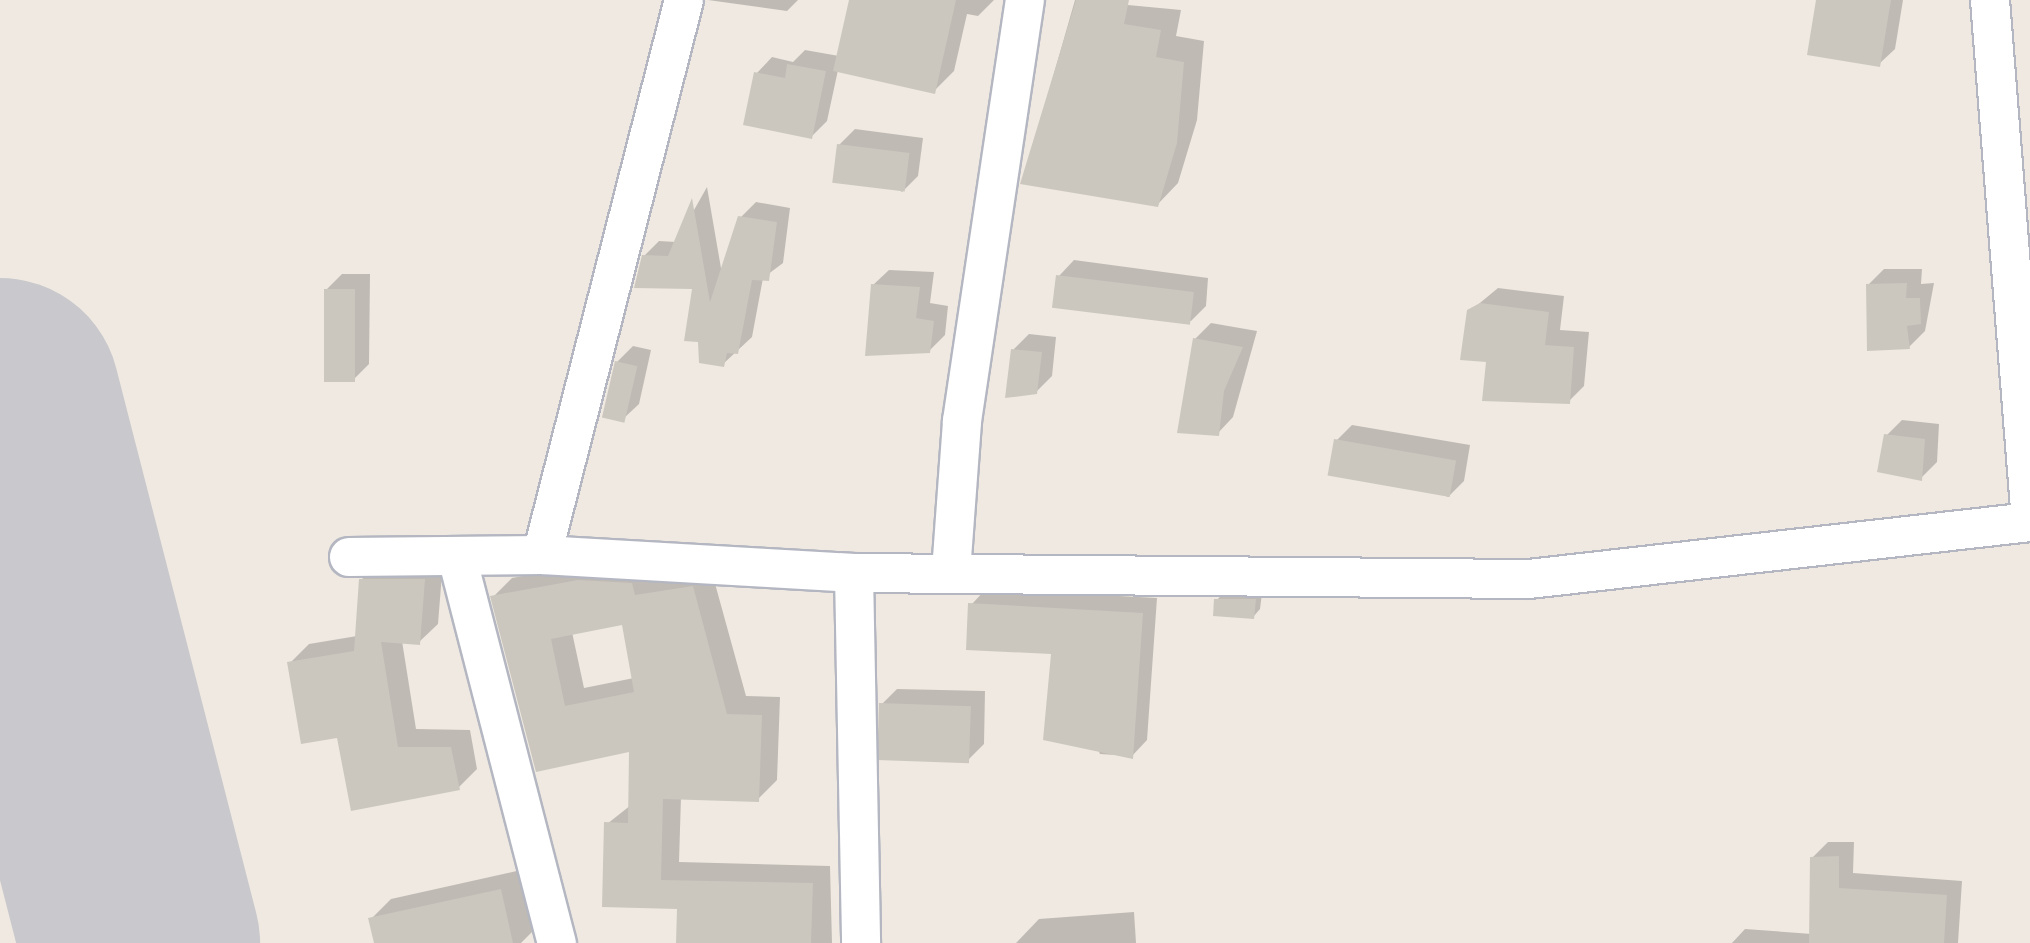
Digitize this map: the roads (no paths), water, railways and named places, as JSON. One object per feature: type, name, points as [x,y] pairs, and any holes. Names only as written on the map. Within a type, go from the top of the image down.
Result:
[{"type":"street","points":[[542,554],[684,0]]},
{"type":"street","points":[[951,572],[962,421],[1025,0]]},
{"type":"street","points":[[1990,0],[2030,508]]},
{"type":"street","points":[[349,556],[542,554],[854,574],[1529,580],[2030,522]]},
{"type":"street","points":[[457,557],[557,943]]},
{"type":"street","points":[[854,574],[862,943]]}]
